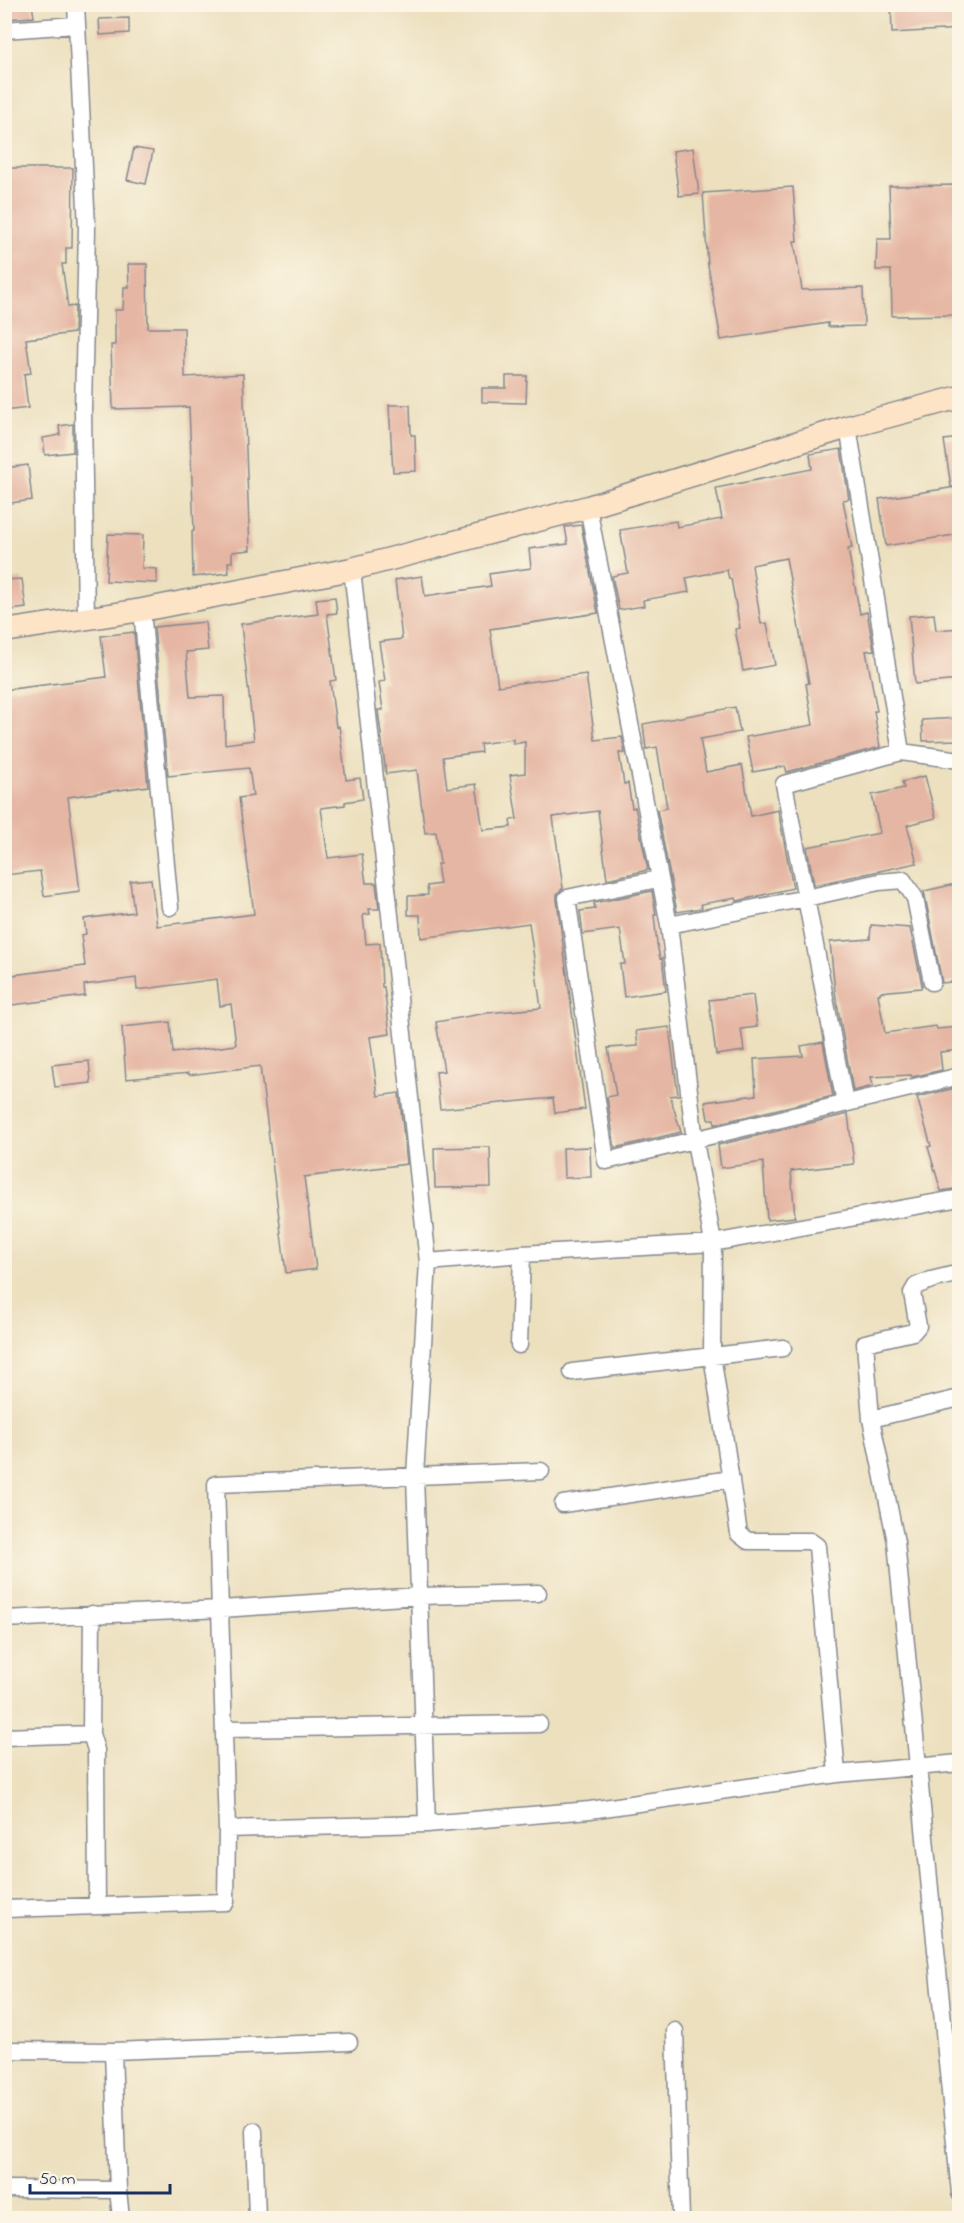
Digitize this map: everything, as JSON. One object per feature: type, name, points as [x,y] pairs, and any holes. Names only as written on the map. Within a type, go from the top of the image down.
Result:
[{"type":"street","points":[[76,4],[87,228],[82,410],[86,620]]},
{"type":"street","points":[[4,30],[76,25]]},
{"type":"street","points":[[4,631],[86,620],[352,569],[588,507],[848,427],[960,397]]},
{"type":"street","points":[[848,427],[901,752]]},
{"type":"street","points":[[588,507],[658,879],[669,925],[695,1141],[713,1244],[712,1355],[739,1534],[748,1541],[810,1541],[817,1546],[837,1774]]},
{"type":"street","points":[[352,569],[428,1262],[415,1476],[427,1824]]},
{"type":"street","points":[[142,610],[170,907]]},
{"type":"street","points":[[845,1103],[784,784],[901,752],[960,760]]},
{"type":"street","points":[[658,879],[567,898],[606,1161],[960,1076]]},
{"type":"street","points":[[669,925],[879,882],[903,880],[915,898],[932,982]]},
{"type":"street","points":[[428,1262],[522,1254],[713,1244],[960,1198]]},
{"type":"street","points":[[519,1345],[522,1254]]},
{"type":"street","points":[[960,1273],[916,1286],[912,1293],[918,1326],[913,1332],[865,1343],[871,1419],[896,1542],[918,1766],[952,2041],[960,2193]]},
{"type":"street","points":[[572,1372],[783,1348]]},
{"type":"street","points":[[871,1419],[960,1398]]},
{"type":"street","points":[[4,1909],[226,1902],[227,1829],[216,1484],[541,1472]]},
{"type":"street","points":[[563,1504],[730,1479]]},
{"type":"street","points":[[4,1619],[221,1609],[419,1596],[538,1593]]},
{"type":"street","points":[[92,1614],[91,1734],[96,1750],[97,1906]]},
{"type":"street","points":[[224,1729],[539,1724]]},
{"type":"street","points":[[4,1737],[91,1734]]},
{"type":"street","points":[[227,1829],[427,1824],[590,1810],[837,1774],[960,1763]]},
{"type":"street","points":[[675,2031],[681,2218]]},
{"type":"street","points":[[4,2050],[113,2051],[349,2042]]},
{"type":"street","points":[[113,2051],[121,2218]]},
{"type":"street","points":[[254,2131],[258,2218]]},
{"type":"street","points":[[4,2188],[118,2190]]},
{"type":"building","points":[[4,4],[32,4],[34,17],[4,19]]},
{"type":"building","points":[[891,4],[960,4],[960,29],[892,33]]},
{"type":"building","points":[[129,18],[129,33],[100,35],[99,19]]},
{"type":"building","points":[[134,148],[153,151],[146,184],[127,180]]},
{"type":"building","points":[[693,148],[699,194],[679,196],[673,151]]},
{"type":"building","points":[[4,168],[73,168],[72,248],[66,248],[66,264],[62,264],[68,307],[75,306],[74,333],[26,339],[31,373],[24,374],[28,408],[4,411]]},
{"type":"building","points":[[959,185],[960,315],[892,316],[891,270],[876,270],[877,239],[891,239],[889,186]]},
{"type":"building","points":[[793,187],[797,241],[794,241],[802,290],[863,288],[864,326],[828,327],[828,323],[721,340],[708,266],[703,193]]},
{"type":"building","points":[[128,264],[147,264],[148,328],[184,328],[185,377],[243,374],[250,550],[232,552],[232,562],[228,562],[229,573],[193,577],[192,531],[194,531],[189,407],[113,409],[111,345],[115,345],[115,310],[123,310],[124,287],[129,287]]},
{"type":"building","points":[[506,376],[527,376],[526,403],[482,402],[482,388],[506,388]]},
{"type":"building","points":[[389,405],[410,405],[411,435],[415,435],[416,471],[393,472]]},
{"type":"building","points":[[73,424],[73,452],[45,455],[43,438],[60,435],[59,426]]},
{"type":"building","points":[[960,438],[960,534],[886,546],[879,499],[956,487],[951,487],[944,440]]},
{"type":"building","points":[[841,449],[849,499],[843,500],[852,548],[848,549],[860,614],[867,612],[874,650],[866,651],[877,711],[874,711],[880,747],[787,772],[785,766],[753,772],[746,737],[813,725],[806,684],[809,683],[786,558],[752,565],[761,624],[767,623],[775,665],[743,671],[735,629],[740,628],[731,579],[729,579],[727,570],[686,578],[689,592],[643,600],[644,606],[619,610],[612,576],[628,573],[620,530],[676,521],[677,527],[722,519],[716,488],[812,469],[810,454]]},
{"type":"building","points":[[28,465],[32,500],[4,504],[4,468]]},
{"type":"building","points":[[581,525],[598,613],[490,629],[498,686],[586,674],[595,740],[622,737],[625,753],[619,753],[624,784],[628,783],[632,808],[635,807],[648,870],[607,879],[598,811],[553,817],[563,888],[557,894],[557,900],[585,1109],[555,1113],[553,1098],[440,1109],[436,1072],[444,1071],[436,1022],[487,1013],[541,1008],[529,923],[421,938],[420,915],[408,915],[408,896],[428,895],[427,886],[440,884],[437,864],[440,864],[436,832],[425,833],[417,770],[386,774],[378,710],[383,710],[379,682],[385,681],[379,642],[402,639],[395,580],[422,576],[425,596],[491,586],[489,574],[531,568],[529,549],[568,544],[565,527]],"holes":[[[513,739],[513,744],[525,742],[525,773],[510,775],[517,819],[510,820],[511,827],[483,830],[476,784],[447,788],[443,757],[481,752],[480,744]]]},
{"type":"building","points":[[108,534],[143,535],[142,568],[157,569],[157,583],[106,581]]},
{"type":"building","points":[[22,579],[26,608],[4,611],[4,580]]},
{"type":"building","points":[[335,597],[337,613],[327,614],[336,680],[330,681],[336,727],[339,726],[346,780],[360,778],[363,799],[345,802],[345,805],[321,808],[328,858],[362,854],[366,883],[376,883],[379,909],[369,909],[370,914],[363,915],[366,944],[380,943],[382,987],[384,987],[390,1034],[370,1037],[378,1096],[399,1093],[407,1164],[304,1177],[316,1269],[286,1273],[260,1066],[189,1075],[189,1073],[126,1079],[122,1027],[170,1022],[173,1053],[236,1045],[231,1004],[220,1006],[217,979],[137,990],[136,978],[84,985],[85,996],[4,1006],[4,976],[85,966],[81,935],[86,934],[84,919],[134,912],[130,881],[151,879],[157,926],[254,914],[239,798],[253,796],[249,768],[168,776],[154,627],[205,622],[208,650],[186,652],[190,697],[224,696],[225,744],[254,740],[241,624],[318,614],[316,599]]},
{"type":"building","points":[[934,614],[936,630],[960,628],[960,680],[915,684],[909,616]]},
{"type":"building","points":[[134,632],[148,786],[68,797],[80,891],[44,896],[40,871],[4,875],[4,690],[106,677],[101,636]]},
{"type":"building","points":[[735,707],[740,732],[700,739],[706,772],[742,765],[751,816],[778,810],[793,888],[737,901],[736,898],[701,904],[702,908],[677,912],[657,810],[667,808],[657,747],[646,749],[643,724]]},
{"type":"building","points":[[960,718],[960,740],[923,741],[922,720]]},
{"type":"building","points":[[925,776],[936,818],[907,825],[917,863],[814,885],[807,847],[880,833],[872,795],[904,788],[902,782]]},
{"type":"building","points":[[960,883],[960,981],[942,983],[924,891]]},
{"type":"building","points":[[652,891],[657,944],[660,959],[662,958],[666,991],[624,997],[620,964],[625,964],[620,929],[583,934],[580,911],[595,909],[594,903]]},
{"type":"building","points":[[871,925],[910,928],[922,985],[921,988],[878,994],[885,1033],[936,1026],[937,1029],[960,1027],[960,1050],[940,1052],[942,1070],[912,1077],[911,1075],[871,1077],[873,1086],[853,1091],[835,992],[830,942],[870,939]]},
{"type":"building","points":[[753,995],[757,1027],[741,1029],[744,1051],[716,1055],[709,1000]]},
{"type":"building","points":[[669,1027],[678,1095],[670,1096],[681,1132],[615,1148],[607,1097],[616,1095],[608,1048],[638,1046],[636,1031]]},
{"type":"building","points":[[823,1042],[833,1096],[715,1124],[714,1119],[708,1119],[705,1102],[756,1095],[754,1059],[803,1056],[801,1046]]},
{"type":"building","points":[[89,1061],[91,1083],[55,1087],[52,1065]]},
{"type":"building","points":[[960,1087],[960,1188],[941,1191],[917,1097]]},
{"type":"building","points":[[848,1114],[854,1164],[791,1171],[795,1217],[767,1220],[763,1162],[721,1168],[718,1145]]},
{"type":"building","points":[[490,1147],[491,1187],[435,1188],[434,1148]]},
{"type":"building","points":[[590,1147],[591,1177],[564,1178],[563,1148]]}]
